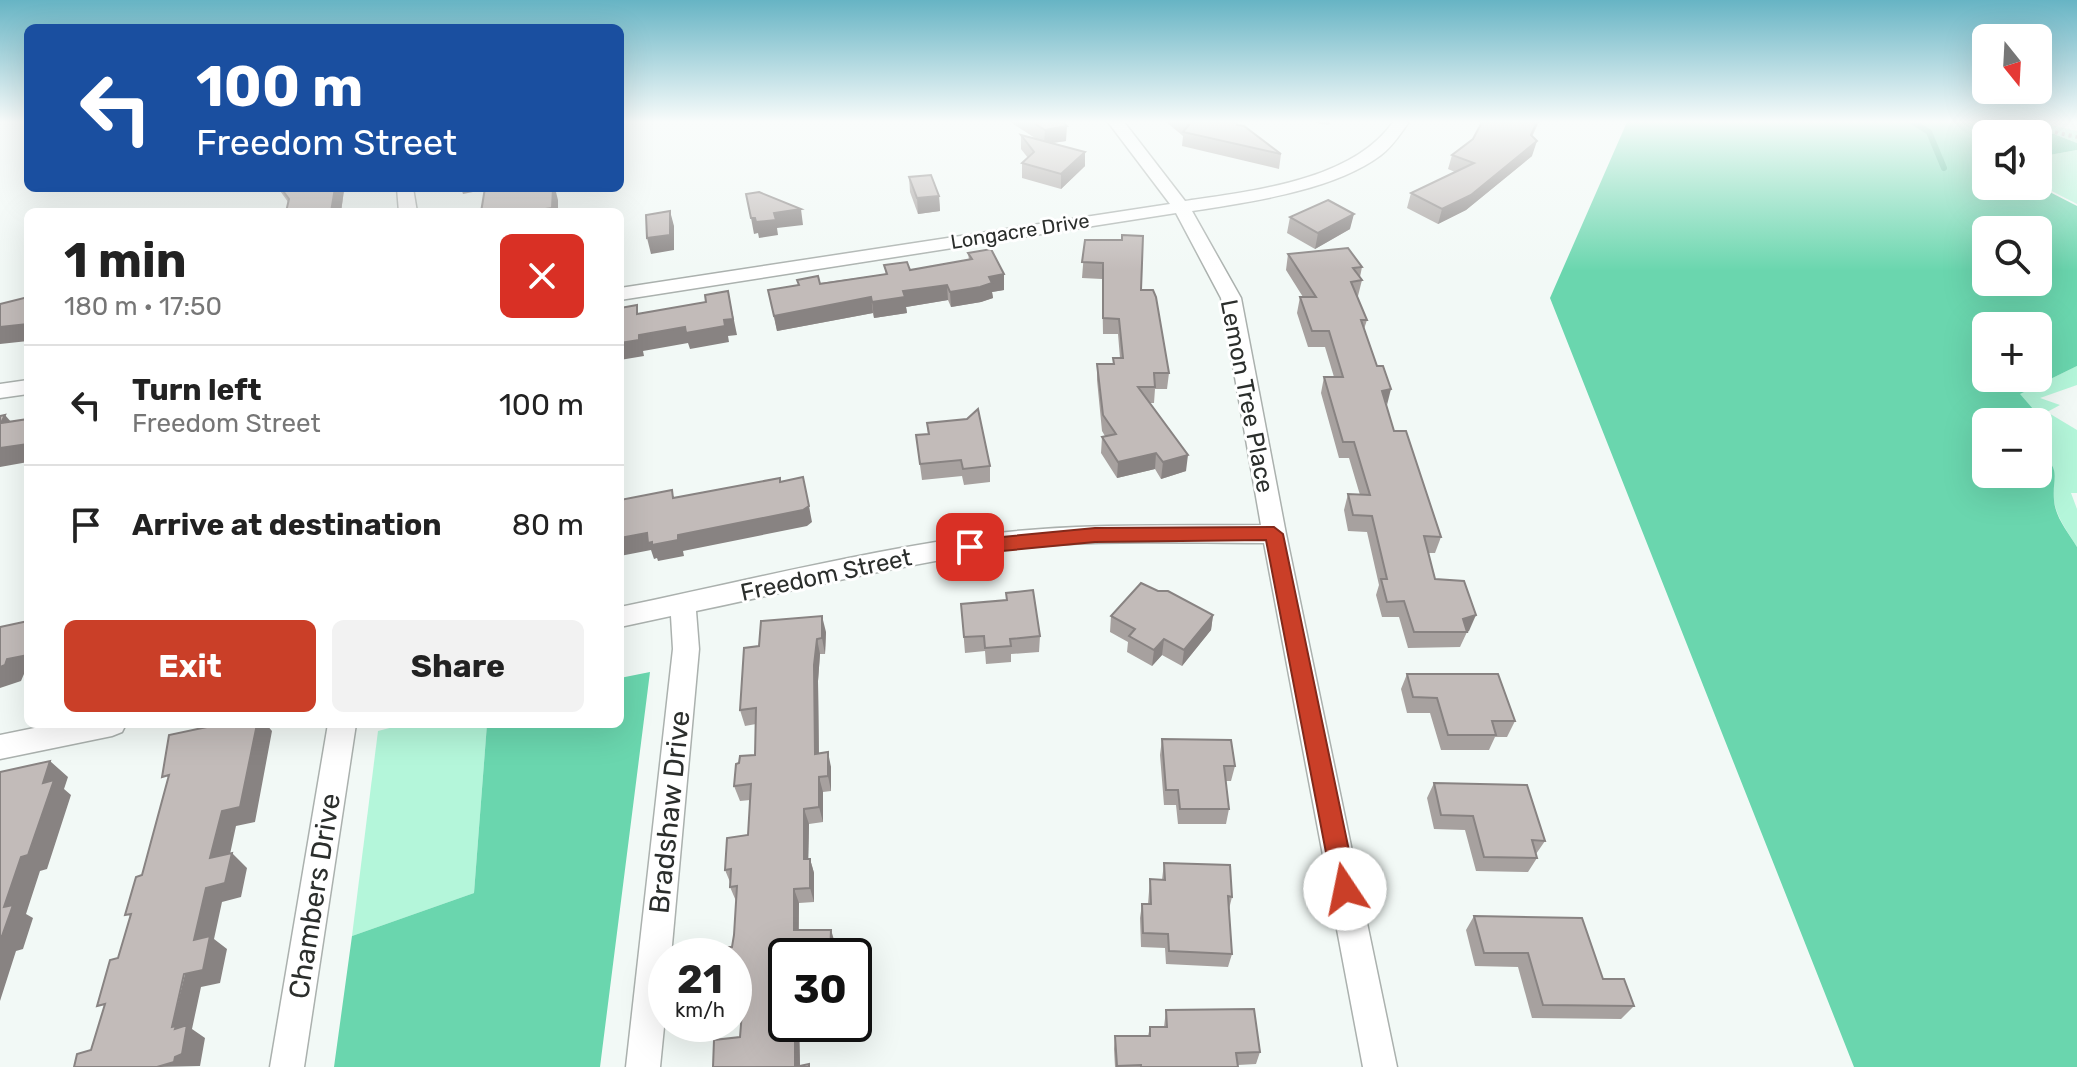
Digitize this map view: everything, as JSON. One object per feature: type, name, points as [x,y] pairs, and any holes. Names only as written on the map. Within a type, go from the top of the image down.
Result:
[{"type":"street","name":"Lemon Tree Place","points":[[1155,172],[1181,206],[1216,263],[1231,298],[1274,534],[1380,1067]]},
{"type":"street","name":"Longacre Drive","points":[[624,293],[1246,197],[1304,183],[1333,172]]},
{"type":"street","points":[[0,391],[24,388]]},
{"type":"street","name":"Freedom Street","points":[[624,616],[887,561],[998,542],[1095,535],[1274,534]]},
{"type":"street","name":"Bradshaw Drive","points":[[643,1067],[686,649],[683,604]]},
{"type":"street","points":[[0,747],[93,728]]},
{"type":"street","name":"Chambers Drive","points":[[287,1067],[341,728]]},
{"type":"green space","points":[[1605,172],[1972,172],[1972,200],[2052,200],[2052,193],[2077,206],[2077,366],[2052,378],[2052,312],[1972,312],[1972,392],[2024,392],[2020,394],[2032,408],[1972,408],[1972,488],[2052,488],[2052,464],[2057,512],[2077,547],[2077,1067],[1854,1067],[1550,298]]},
{"type":"green space","points":[[2052,172],[2077,172],[2077,204],[2052,191]]},
{"type":"green space","points":[[2077,366],[2077,385],[2040,398],[2060,405],[2052,409],[2029,408],[2019,394],[2052,392],[2052,378]]},
{"type":"green space","points":[[2052,415],[2077,430],[2077,493],[2071,493],[2077,509],[2077,547],[2057,512],[2053,492]]},
{"type":"green space","points":[[650,672],[600,1067],[334,1067],[352,936],[474,893],[487,728],[624,728],[624,677]]},
{"type":"green space","points":[[390,728],[487,728],[474,893],[352,936],[378,731]]},
{"type":"building","points":[[1456,172],[1499,172],[1471,195],[1442,209],[1411,193]]},
{"type":"building","points":[[931,175],[939,196],[917,198],[909,177]]},
{"type":"building","points":[[284,192],[334,192],[332,208],[287,208],[289,199]]},
{"type":"building","points":[[484,192],[553,192],[552,208],[482,208]]},
{"type":"building","points":[[759,192],[801,209],[774,213],[776,220],[756,222],[755,218],[751,218],[746,194]]},
{"type":"building","points":[[1328,200],[1354,214],[1318,233],[1290,217]]},
{"type":"building","points":[[670,211],[670,235],[647,238],[646,215]]},
{"type":"building","points":[[1122,235],[1143,236],[1141,290],[1153,290],[1156,297],[1169,373],[1154,373],[1155,387],[1138,387],[1188,455],[1163,462],[1156,453],[1118,462],[1102,437],[1116,434],[1103,415],[1097,364],[1114,364],[1113,358],[1123,358],[1119,319],[1103,318],[1103,263],[1082,262],[1085,240],[1122,240]]},
{"type":"building","points":[[1348,248],[1362,267],[1353,268],[1362,280],[1351,282],[1367,320],[1361,320],[1377,366],[1383,366],[1391,389],[1382,391],[1394,431],[1406,431],[1441,537],[1424,536],[1435,579],[1464,581],[1476,615],[1463,619],[1467,632],[1414,632],[1404,601],[1387,602],[1381,579],[1387,579],[1372,516],[1353,515],[1348,494],[1370,495],[1354,442],[1343,442],[1324,377],[1343,377],[1329,331],[1312,331],[1300,297],[1316,297],[1288,254]]},
{"type":"building","points":[[991,249],[1004,274],[989,277],[992,283],[980,287],[950,292],[947,285],[903,291],[905,297],[872,302],[871,297],[774,316],[768,290],[799,285],[797,280],[818,276],[820,284],[887,274],[884,265],[907,262],[910,270],[972,259],[968,253]]},
{"type":"building","points":[[728,291],[733,319],[724,320],[725,326],[686,333],[685,327],[639,335],[639,340],[624,342],[624,307],[637,305],[637,314],[706,302],[705,295]]},
{"type":"building","points":[[24,298],[24,324],[0,327],[0,304]]},
{"type":"building","points":[[978,409],[990,466],[963,469],[961,460],[920,464],[916,435],[929,434],[927,423],[967,419]]},
{"type":"building","points":[[5,415],[1,423],[24,420],[24,445],[0,448],[0,416]]},
{"type":"building","points":[[803,477],[809,506],[803,510],[678,535],[678,540],[652,545],[652,542],[648,543],[647,533],[624,537],[624,499],[672,490],[673,498],[780,478],[780,482]]},
{"type":"building","points":[[1141,583],[1158,591],[1168,591],[1213,615],[1184,650],[1164,639],[1154,650],[1129,636],[1135,629],[1111,616]]},
{"type":"building","points":[[1033,590],[1040,636],[1010,639],[1011,646],[985,648],[984,636],[964,637],[961,604],[1007,600],[1006,593]]},
{"type":"building","points":[[822,616],[822,638],[817,639],[814,665],[815,754],[828,752],[828,776],[819,777],[819,807],[804,809],[804,859],[810,859],[810,888],[794,889],[794,930],[831,930],[831,938],[768,938],[768,1042],[795,1042],[795,1067],[713,1067],[714,1042],[752,1042],[752,938],[734,938],[737,886],[730,887],[731,869],[725,870],[727,838],[748,835],[751,784],[734,786],[736,764],[740,756],[755,755],[756,708],[740,710],[744,648],[759,646],[761,621]]},
{"type":"building","points":[[24,622],[24,656],[7,659],[5,665],[0,667],[0,627]]},
{"type":"building","points":[[1407,674],[1498,674],[1515,721],[1492,721],[1496,735],[1448,735],[1437,698],[1413,697]]},
{"type":"building","points":[[202,728],[256,728],[240,807],[222,811],[210,858],[232,853],[225,883],[206,888],[194,940],[210,936],[203,970],[184,974],[172,1027],[187,1025],[182,1054],[175,1057],[174,1062],[157,1067],[74,1067],[77,1054],[91,1050],[105,1004],[97,1006],[110,960],[118,958],[131,914],[125,915],[136,877],[142,875],[169,775],[162,777],[169,735]]},
{"type":"building","points":[[1162,739],[1231,740],[1235,766],[1224,766],[1229,809],[1180,809],[1178,790],[1166,790]]},
{"type":"building","points":[[50,761],[43,783],[54,780],[28,855],[21,857],[4,907],[13,905],[0,936],[0,772]]},
{"type":"building","points":[[1434,783],[1527,785],[1545,841],[1532,840],[1537,858],[1484,857],[1473,816],[1441,815]]},
{"type":"building","points":[[1164,863],[1230,865],[1232,897],[1228,896],[1232,954],[1169,951],[1168,934],[1143,933],[1142,904],[1151,904],[1150,879],[1165,880]]},
{"type":"building","points":[[1474,916],[1582,918],[1603,979],[1624,979],[1634,1006],[1543,1005],[1528,953],[1484,953]]},
{"type":"building","points":[[1254,1009],[1260,1052],[1236,1053],[1238,1067],[1117,1066],[1115,1036],[1150,1036],[1150,1027],[1167,1027],[1166,1010]]},
{"type":"route","points":[[970,547],[1095,535],[1274,534],[1345,889]]}]
